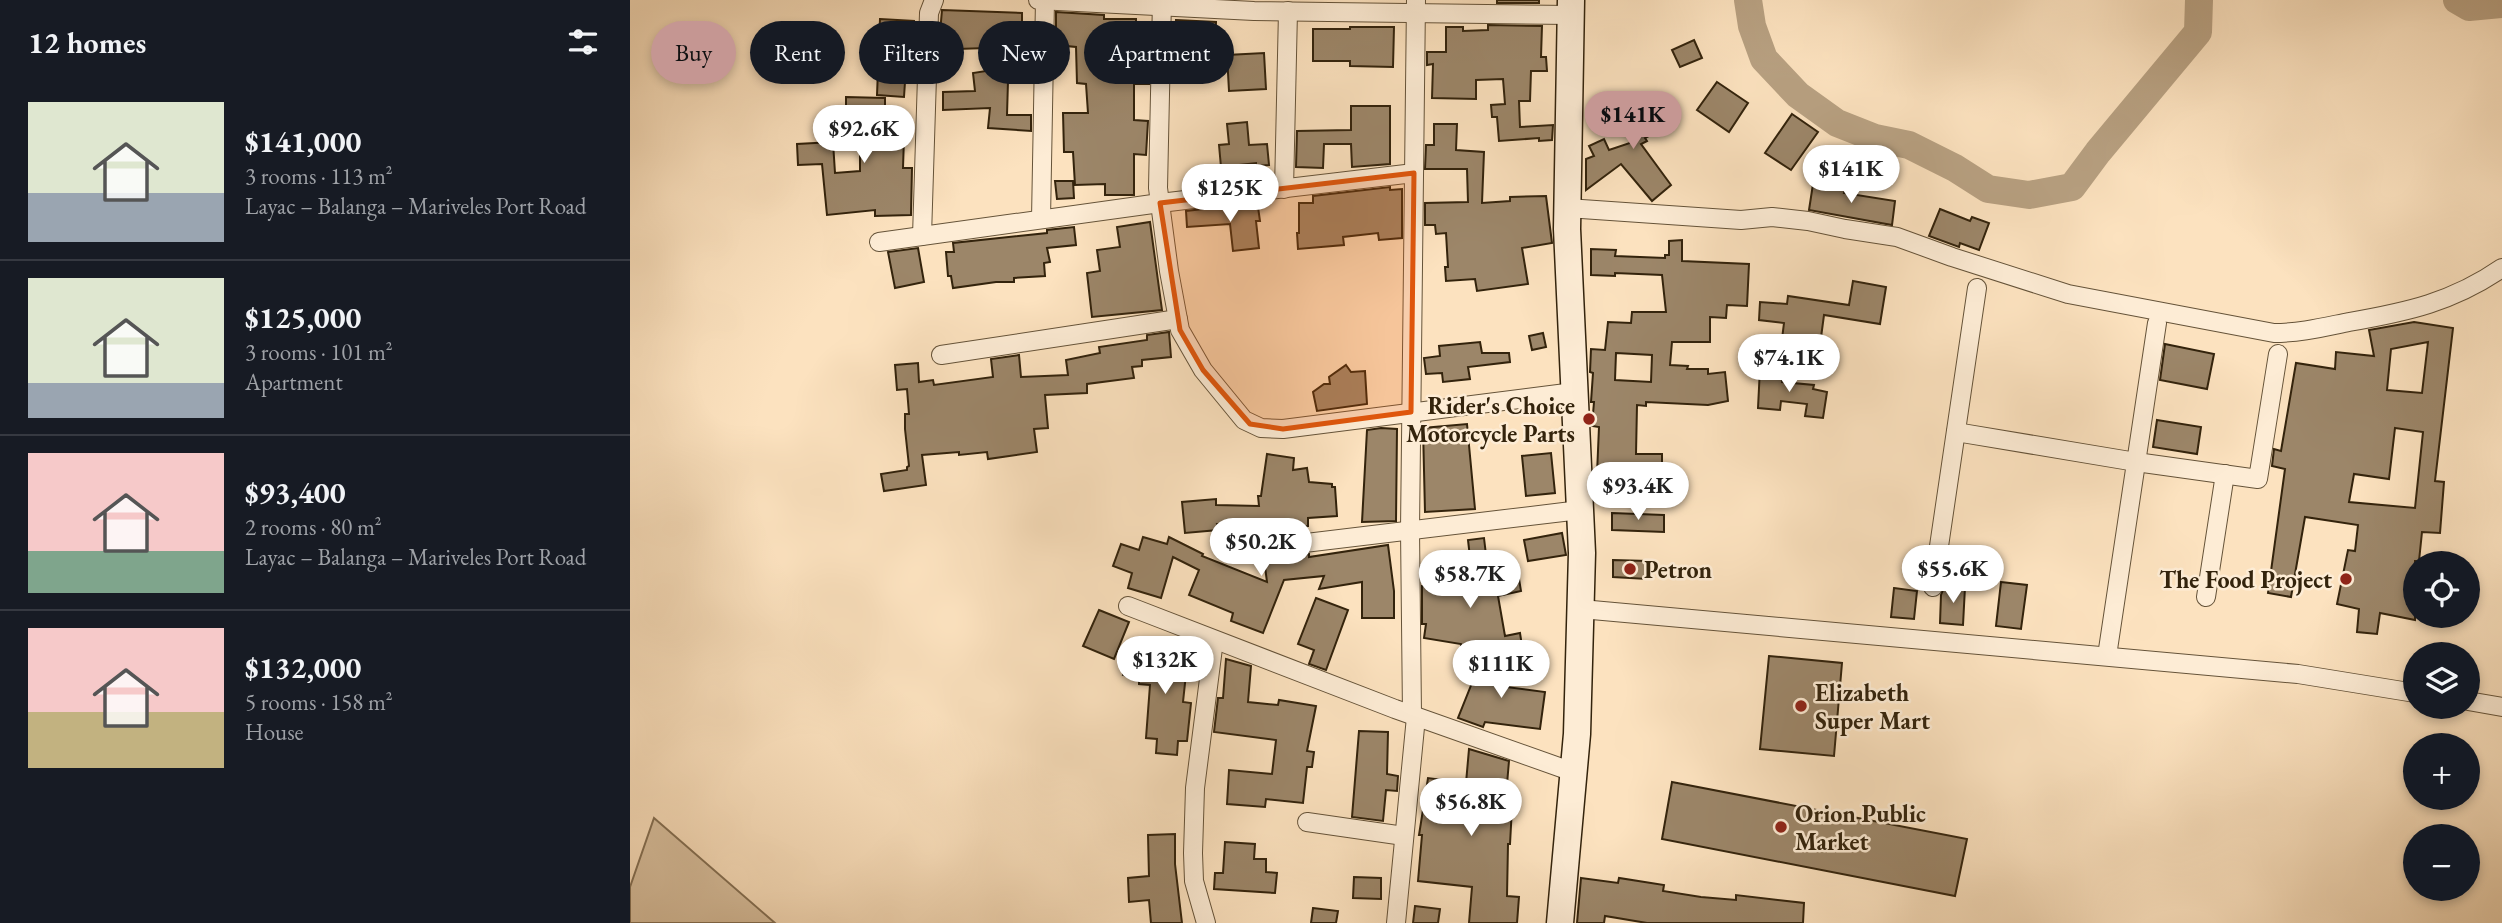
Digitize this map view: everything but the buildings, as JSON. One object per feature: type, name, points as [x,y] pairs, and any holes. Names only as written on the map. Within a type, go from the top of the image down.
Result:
[{"type":"main road","points":[[1560,923],[1573,772],[1581,609],[1580,510],[1567,208],[1571,8]]},
{"type":"street","points":[[922,236],[929,13],[934,0]]},
{"type":"street","points":[[1038,0],[1162,3],[1287,11],[1416,7],[1571,8]]},
{"type":"street","points":[[1041,219],[1045,0]]},
{"type":"street","points":[[1162,3],[1159,77],[1160,203],[1178,319],[1190,350],[1238,413],[1255,426],[1283,429],[1574,392]]},
{"type":"street","points":[[1396,923],[1414,716],[1410,530],[1416,7]]},
{"type":"street","points":[[1284,188],[1287,11]]},
{"type":"street","points":[[879,242],[1160,203],[1414,173]]},
{"type":"street","points":[[1567,208],[1741,219],[1772,217],[1808,220],[1897,237],[2068,294],[2274,333],[2303,332],[2403,313],[2452,297],[2502,268]]},
{"type":"street","points":[[1933,587],[1977,288]]},
{"type":"street","points":[[941,355],[1178,319]]},
{"type":"street","points":[[2107,656],[2157,323]]},
{"type":"street","points":[[1956,432],[2258,479],[2278,354]]},
{"type":"street","points":[[2206,597],[2225,474]]},
{"type":"street","points":[[1230,552],[1580,510]]},
{"type":"street","points":[[1128,606],[1414,716],[1573,772]]},
{"type":"street","points":[[1581,609],[2298,674],[2403,691]]},
{"type":"street","points":[[1206,923],[1194,881],[1193,853],[1195,788],[1214,640]]},
{"type":"street","points":[[2480,703],[2502,707]]},
{"type":"street","points":[[1307,822],[1404,836]]},
{"type":"highlighted area","points":[[1414,173],[1411,412],[1283,429],[1250,424],[1203,370],[1180,330],[1160,203]]},
{"type":"shaded area","points":[[654,818],[775,923],[630,923],[630,887]]},
{"type":"waterway","points":[[1748,0],[1752,26],[1764,59],[1798,95],[1837,123],[1875,138],[1909,145],[1955,168],[1988,189],[2029,195],[2072,187],[2198,32],[2199,0]]},
{"type":"waterway","points":[[2457,0],[2469,7],[2502,4]]},
{"type":"place","name":"Rider's Choice Motorcycle Parts","points":[[1589,419]]},
{"type":"place","name":"Petron","points":[[1630,569]]},
{"type":"place","name":"The Food Project","points":[[2346,579]]},
{"type":"place","name":"Elizabeth Super Mart","points":[[1801,706]]},
{"type":"place","name":"Orion Public Market","points":[[1781,827]]}]
